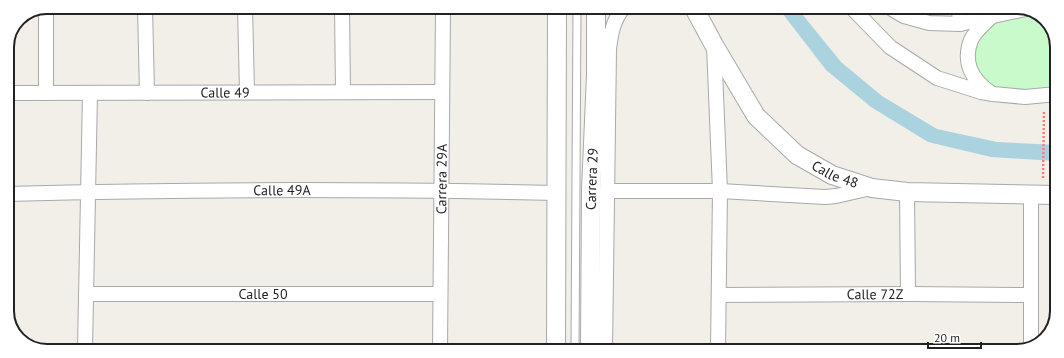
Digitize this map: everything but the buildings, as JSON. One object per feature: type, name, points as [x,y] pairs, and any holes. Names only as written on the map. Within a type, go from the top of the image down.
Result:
[{"type":"street","points":[[46,14],[46,93]]},
{"type":"street","points":[[146,14],[146,93]]},
{"type":"street","points":[[245,14],[247,92]]},
{"type":"street","points":[[342,14],[343,92]]},
{"type":"street","name":"Carrera 29A","points":[[440,344],[443,14]]},
{"type":"street","points":[[556,344],[557,14]]},
{"type":"street","name":"Carrera 29","points":[[590,344],[591,190],[596,75],[596,14]]},
{"type":"street","points":[[604,344],[609,49],[613,26],[618,14]]},
{"type":"street","name":"Calle 48","points":[[697,14],[714,46],[756,116],[797,156],[832,175],[872,188],[907,192],[1050,195]]},
{"type":"street","points":[[858,14],[890,47],[937,78],[981,92],[993,94],[1025,97],[1050,95]]},
{"type":"street","points":[[901,14],[929,23],[960,24],[1002,14]]},
{"type":"street","points":[[959,14],[960,24]]},
{"type":"street","points":[[993,16],[980,27],[971,40],[968,56],[971,72],[980,85],[993,94]]},
{"type":"street","points":[[714,46],[720,191],[718,344]]},
{"type":"street","name":"Calle 49","points":[[14,93],[442,92]]},
{"type":"street","points":[[85,344],[90,93]]},
{"type":"street","points":[[607,192],[720,191],[825,197],[872,188]]},
{"type":"street","name":"Calle 49A","points":[[14,194],[88,191],[441,191],[557,193]]},
{"type":"street","points":[[907,192],[908,294]]},
{"type":"street","points":[[1031,341],[1032,194]]},
{"type":"street","name":"Calle 50","points":[[86,294],[440,294]]},
{"type":"street","name":"Calle 72Z","points":[[719,295],[1031,295]]},
{"type":"lane","points":[[575,344],[577,14]]},
{"type":"path","points":[[1043,128],[1043,177]]},
{"type":"green space","points":[[1016,14],[1034,18],[1043,27],[1049,38],[1050,95],[1044,96],[980,85],[971,40],[980,27]]},
{"type":"water","points":[[783,14],[802,14],[841,62],[882,96],[937,129],[997,142],[1050,145],[1050,161],[991,157],[928,142],[871,107],[826,70]]}]
